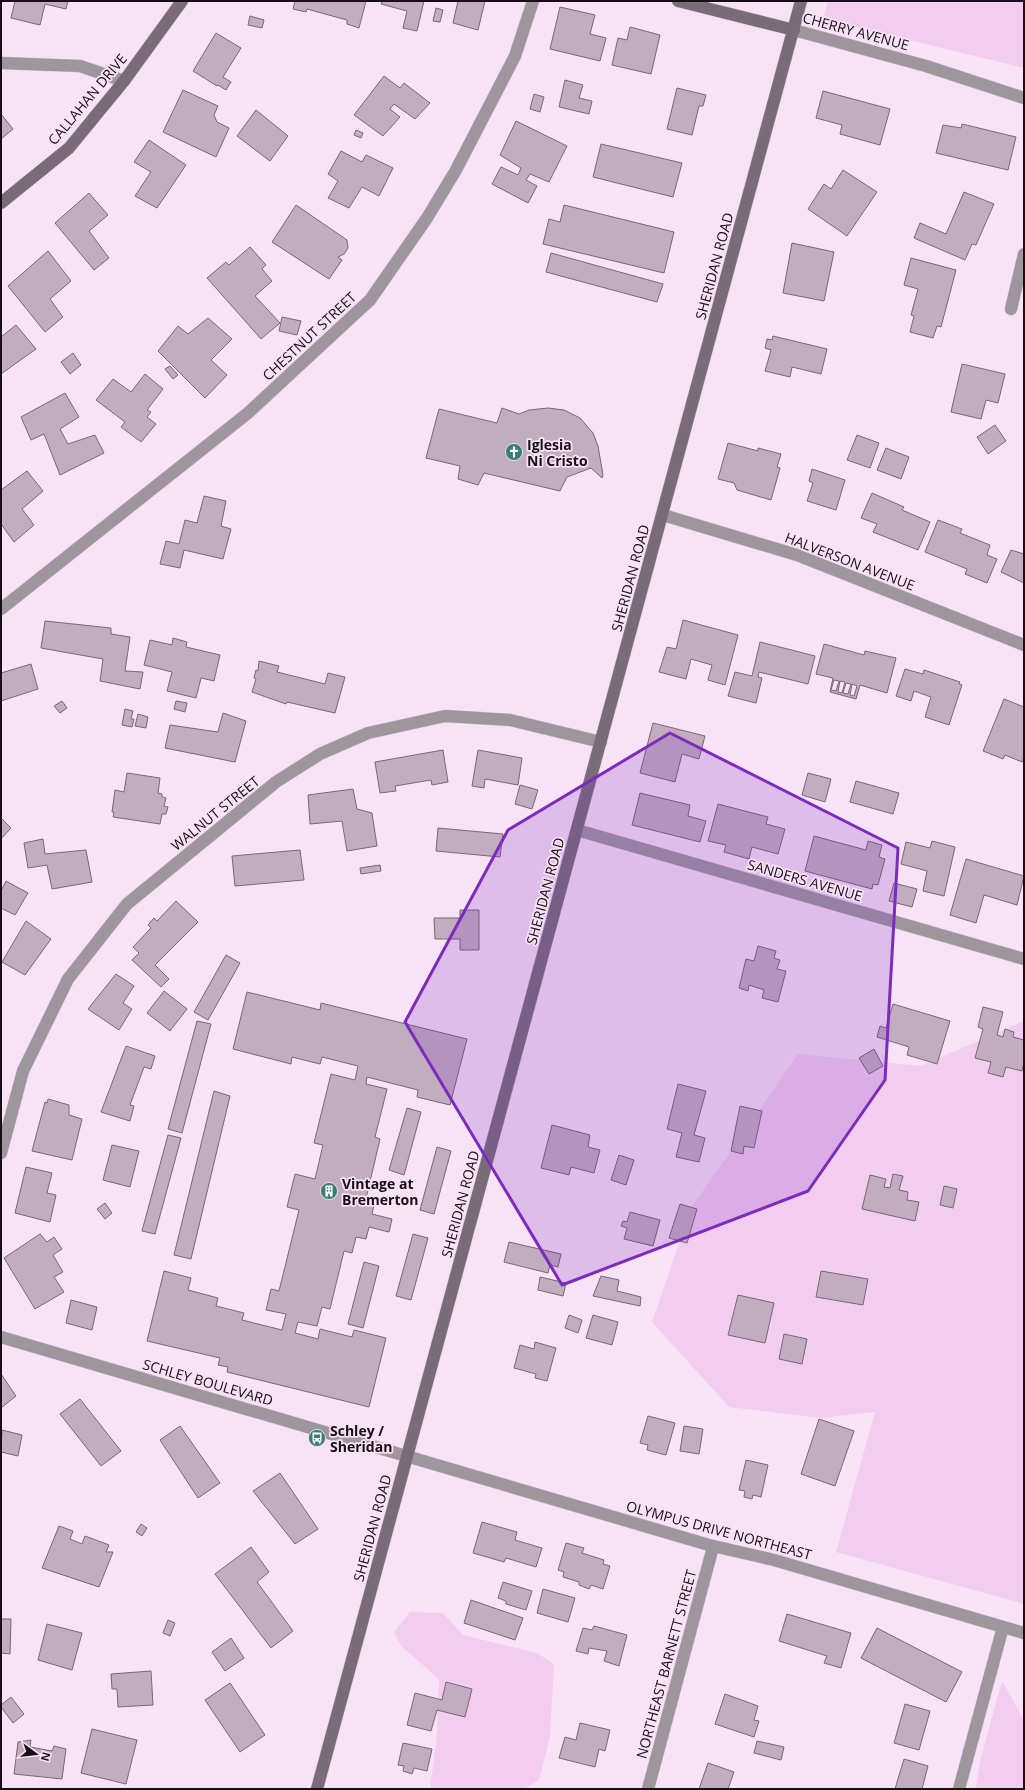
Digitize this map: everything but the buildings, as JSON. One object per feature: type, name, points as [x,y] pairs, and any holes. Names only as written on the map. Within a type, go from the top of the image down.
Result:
[{"type":"main road","name":"CALLAHAN DRIVE","points":[[1,203],[69,148],[124,81],[182,1]]},
{"type":"main road","name":"CHERRY AVENUE","points":[[678,1],[794,30]]},
{"type":"main road","name":"SHERIDAN ROAD","points":[[317,1789],[801,1]]},
{"type":"street","name":"CHESTNUT STREET","points":[[1,609],[248,413],[370,300],[427,218],[456,170],[515,56],[532,1]]},
{"type":"street","name":"CHERRY AVENUE","points":[[794,30],[926,66],[1024,98]]},
{"type":"street","points":[[1,63],[80,66],[124,81]]},
{"type":"street","points":[[1011,309],[1024,254]]},
{"type":"street","name":"HALVERSON AVENUE","points":[[663,514],[797,555],[1024,645]]},
{"type":"street","name":"WALNUT STREET","points":[[1,1153],[23,1071],[68,979],[127,904],[276,782],[320,754],[368,733],[445,716],[510,720],[601,742]]},
{"type":"street","name":"SANDERS AVENUE","points":[[577,830],[1024,959]]},
{"type":"street","name":"SCHLEY BOULEVARD","points":[[1,1337],[407,1456]]},
{"type":"street","name":"OLYMPUS DRIVE NORTHEAST","points":[[407,1456],[713,1547],[774,1560],[1024,1633]]},
{"type":"street","name":"NORTHEAST BARNETT STREET","points":[[648,1789],[713,1547]]},
{"type":"street","points":[[959,1789],[1003,1627]]},
{"type":"highlighted area","points":[[670,733],[898,848],[885,1080],[808,1191],[562,1285],[405,1022],[508,830]]},
{"type":"shaded area","points":[[828,1],[1024,1],[1024,68],[823,19]]},
{"type":"shaded area","points":[[1024,1021],[1024,1604],[836,1552],[875,1412],[820,1418],[729,1407],[652,1322],[691,1208],[798,1054],[921,1066]]},
{"type":"shaded area","points":[[410,1612],[443,1613],[463,1635],[537,1653],[554,1664],[550,1737],[539,1780],[524,1789],[430,1789],[437,1735],[439,1679],[402,1647],[394,1632]]},
{"type":"shaded area","points":[[1002,1681],[1024,1720],[1024,1789],[976,1789],[980,1761]]},
{"type":"place","name":"Iglesia Ni Cristo","points":[[514,452]]},
{"type":"place","name":"Vintage at Bremerton","points":[[329,1191]]},
{"type":"place","name":"Schley / Sheridan","points":[[317,1438]]}]
